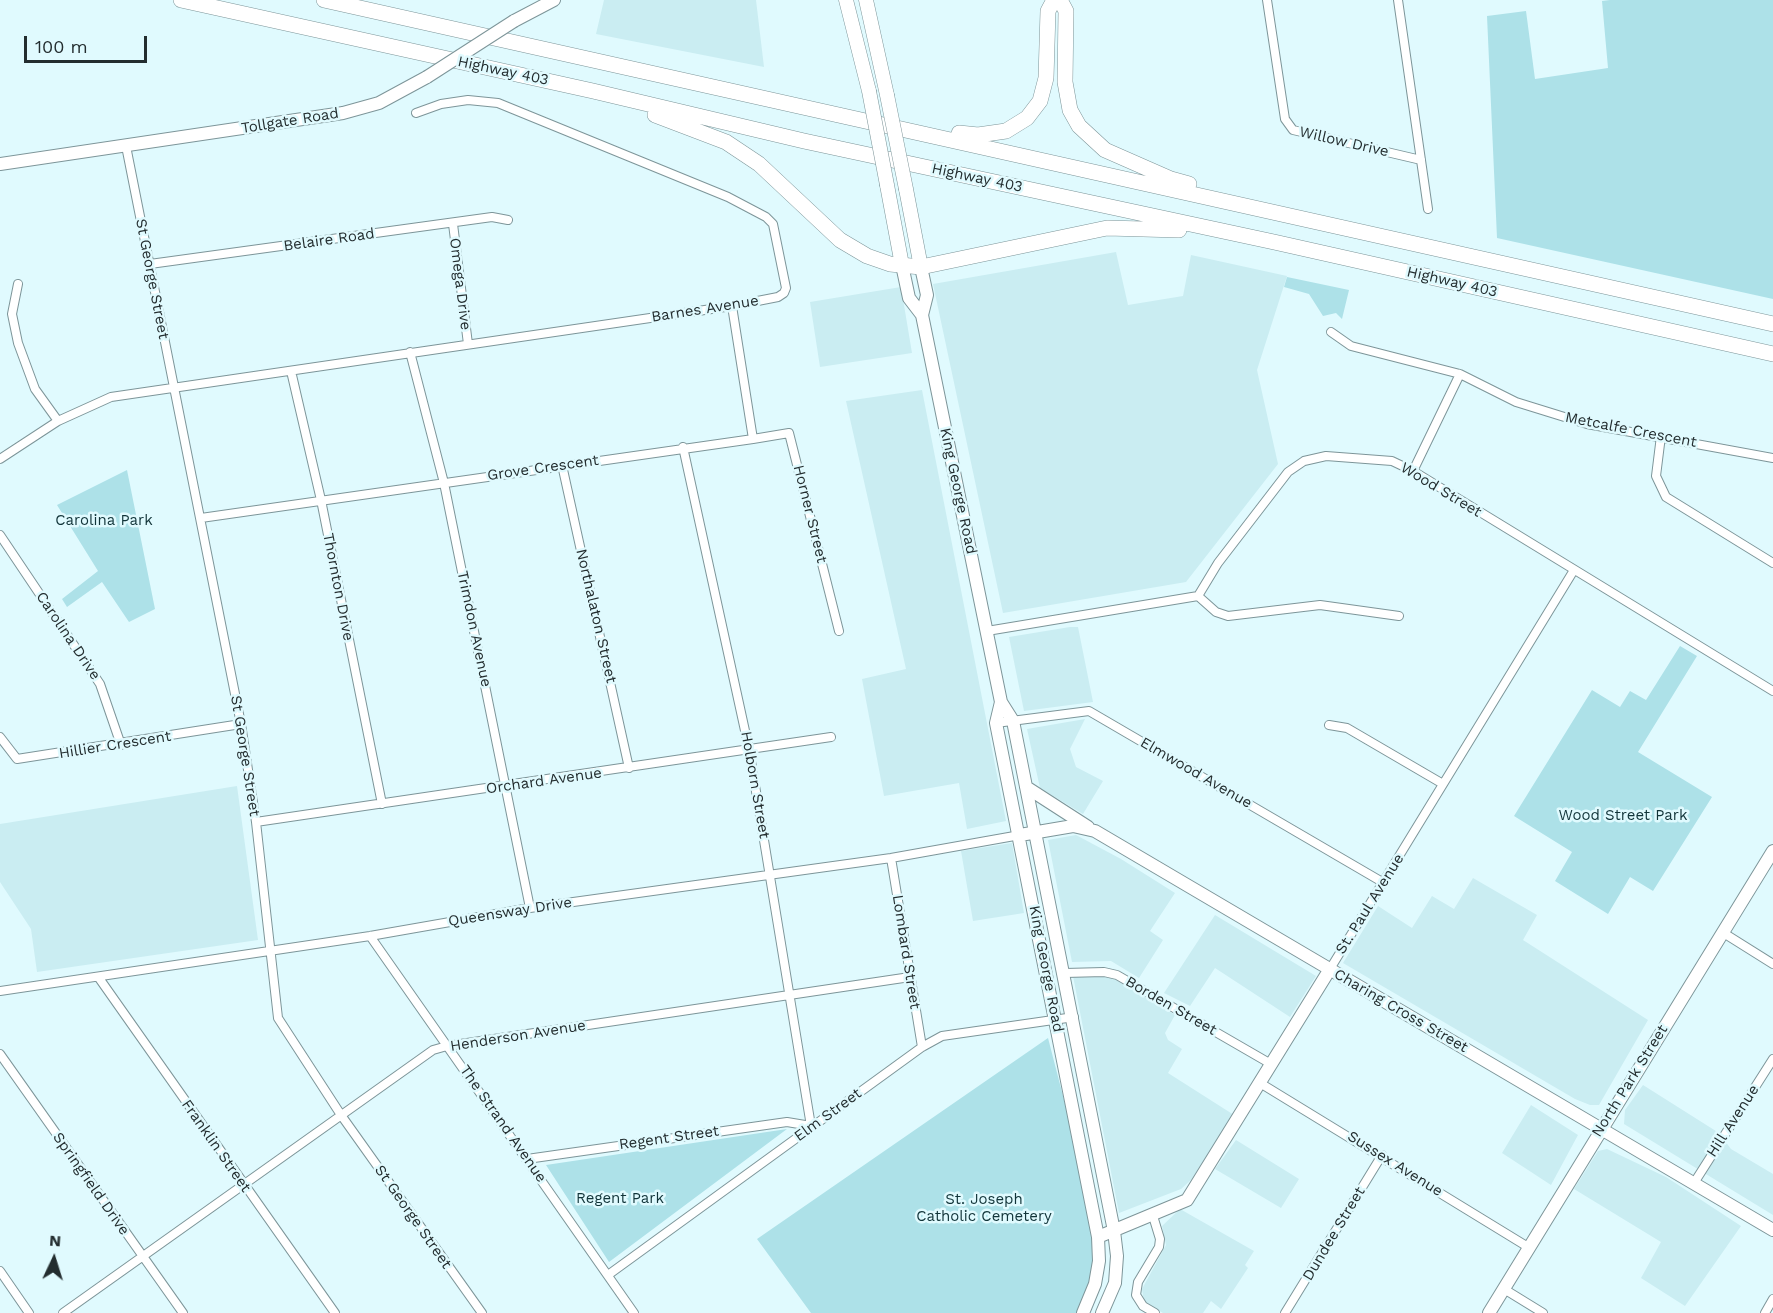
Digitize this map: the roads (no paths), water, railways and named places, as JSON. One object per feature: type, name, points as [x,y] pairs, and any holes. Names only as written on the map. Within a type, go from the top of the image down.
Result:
[{"type":"highway","name":"Highway 403","points":[[182,0],[593,91],[804,141],[1274,242],[1773,354]]},
{"type":"highway","name":"Highway 403","points":[[324,0],[1773,324]]},
{"type":"highway","points":[[900,128],[925,128],[978,135],[1006,131],[1028,118],[1040,101],[1046,78],[1048,11],[1054,0]]},
{"type":"highway","points":[[1060,0],[1066,11],[1065,82],[1070,110],[1079,126],[1105,150],[1171,179],[1278,208],[1316,221]]},
{"type":"highway","points":[[593,91],[612,101],[677,122],[726,142],[759,164],[840,240],[867,256],[902,265],[921,267],[1107,228],[1163,228],[1274,242]]},
{"type":"main road","name":"Tollgate Road","points":[[0,164],[343,113],[379,103],[427,77],[514,21],[554,0]]},
{"type":"main road","name":"King George Road","points":[[846,0],[869,92],[909,298],[922,315],[987,631],[1000,702],[996,723],[1098,1237]]},
{"type":"main road","name":"King George Road","points":[[866,0],[927,296],[922,315]]},
{"type":"main road","name":"King George Road","points":[[1000,702],[1013,721],[1074,1017],[1114,1231]]},
{"type":"main road","points":[[1026,787],[1095,831]]},
{"type":"main road","name":"Charing Cross Street","points":[[1020,835],[1073,826],[1095,831],[1773,1230]]},
{"type":"main road","name":"North Park Street","points":[[1489,1313],[1601,1127],[1773,851]]},
{"type":"main road","name":"St. Paul Avenue","points":[[1098,1237],[1187,1200],[1330,969]]},
{"type":"main road","points":[[1102,1313],[1115,1283],[1117,1256],[1114,1231]]},
{"type":"main road","points":[[1083,1313],[1095,1284],[1099,1261],[1098,1237]]},
{"type":"street","name":"Willow Drive","points":[[1267,0],[1285,119],[1293,130],[1420,160]]},
{"type":"street","points":[[1398,0],[1428,209]]},
{"type":"street","name":"Barnes Avenue","points":[[173,389],[732,306],[778,297],[786,288],[773,224],[766,217],[728,197],[498,103],[468,100],[441,104],[416,113]]},
{"type":"street","name":"St George Street","points":[[126,146],[241,724],[256,822],[278,1018],[340,1115],[482,1313]]},
{"type":"street","name":"Belaire Road","points":[[150,264],[492,217],[508,220]]},
{"type":"street","name":"Omega Drive","points":[[453,224],[468,344]]},
{"type":"street","points":[[18,284],[12,314],[18,343],[35,389],[58,421]]},
{"type":"street","points":[[732,306],[753,439]]},
{"type":"street","name":"Metcalfe Crescent","points":[[1330,332],[1351,346],[1460,374],[1516,402],[1587,424],[1773,458]]},
{"type":"street","name":"Trimdon Avenue","points":[[410,352],[444,483],[530,908]]},
{"type":"street","name":"Thornton Drive","points":[[291,371],[321,500],[382,804]]},
{"type":"street","points":[[1413,471],[1460,374]]},
{"type":"street","points":[[0,459],[58,421],[111,397],[173,389]]},
{"type":"street","name":"Horner Street","points":[[753,439],[789,433],[839,631]]},
{"type":"street","points":[[1661,436],[1656,476],[1666,497],[1773,563]]},
{"type":"street","name":"Grove Crescent","points":[[201,518],[683,447],[753,439]]},
{"type":"street","name":"Holborn Street","points":[[683,447],[749,749],[791,996],[806,1108],[811,1126]]},
{"type":"street","name":"Wood Street","points":[[1198,596],[1218,563],[1288,472],[1304,460],[1326,456],[1392,461],[1413,471],[1773,691]]},
{"type":"street","name":"Northalaton Street","points":[[562,465],[630,768]]},
{"type":"street","name":"Carolina Drive","points":[[0,535],[100,684],[121,745]]},
{"type":"street","name":"St. Paul Avenue","points":[[1330,969],[1574,570]]},
{"type":"street","points":[[987,631],[1198,596],[1216,612],[1228,616],[1320,605],[1399,616]]},
{"type":"street","name":"Elmwood Avenue","points":[[996,723],[1089,711],[1384,883]]},
{"type":"street","name":"Hillier Crescent","points":[[0,737],[16,759],[121,745],[241,724]]},
{"type":"street","points":[[1329,725],[1347,728],[1443,784]]},
{"type":"street","name":"Orchard Avenue","points":[[256,822],[506,787],[831,737]]},
{"type":"street","name":"Queensway Drive","points":[[0,991],[370,936],[530,908],[891,858],[1020,835]]},
{"type":"street","name":"Lombard Street","points":[[891,858],[922,1047]]},
{"type":"street","points":[[1722,932],[1773,964]]},
{"type":"street","name":"The Strand Avenue","points":[[370,936],[634,1313]]},
{"type":"street","name":"Borden Street","points":[[1065,973],[1104,972],[1117,975],[1271,1064]]},
{"type":"street","name":"Henderson Avenue","points":[[63,1313],[434,1050],[447,1046],[910,977]]},
{"type":"street","name":"Franklin Street","points":[[99,978],[335,1313]]},
{"type":"street","name":"Elm Street","points":[[608,1275],[922,1047],[942,1036],[1074,1017]]},
{"type":"street","name":"Springfield Drive","points":[[0,1054],[183,1313]]},
{"type":"street","name":"Hill Avenue","points":[[1694,1183],[1773,1059]]},
{"type":"street","name":"Sussex Avenue","points":[[1260,1083],[1382,1155],[1528,1247]]},
{"type":"street","name":"Regent Street","points":[[527,1159],[787,1122],[811,1126]]},
{"type":"street","name":"Dundee Street","points":[[1285,1313],[1382,1155]]},
{"type":"street","points":[[1153,1216],[1160,1239],[1158,1251],[1136,1289],[1137,1300],[1155,1313]]},
{"type":"street","points":[[0,1271],[29,1313]]},
{"type":"street","points":[[1504,1289],[1543,1313]]},
{"type":"street","points":[[1765,1313],[1773,1299]]},
{"type":"park label","name":"Carolina Park","points":[[104,521]]},
{"type":"park label","name":"Wood Street Park","points":[[1623,816]]},
{"type":"park label","name":"Regent Park","points":[[620,1199]]},
{"type":"park label","name":"St. Joseph Catholic Cemetery","points":[[984,1208]]}]
